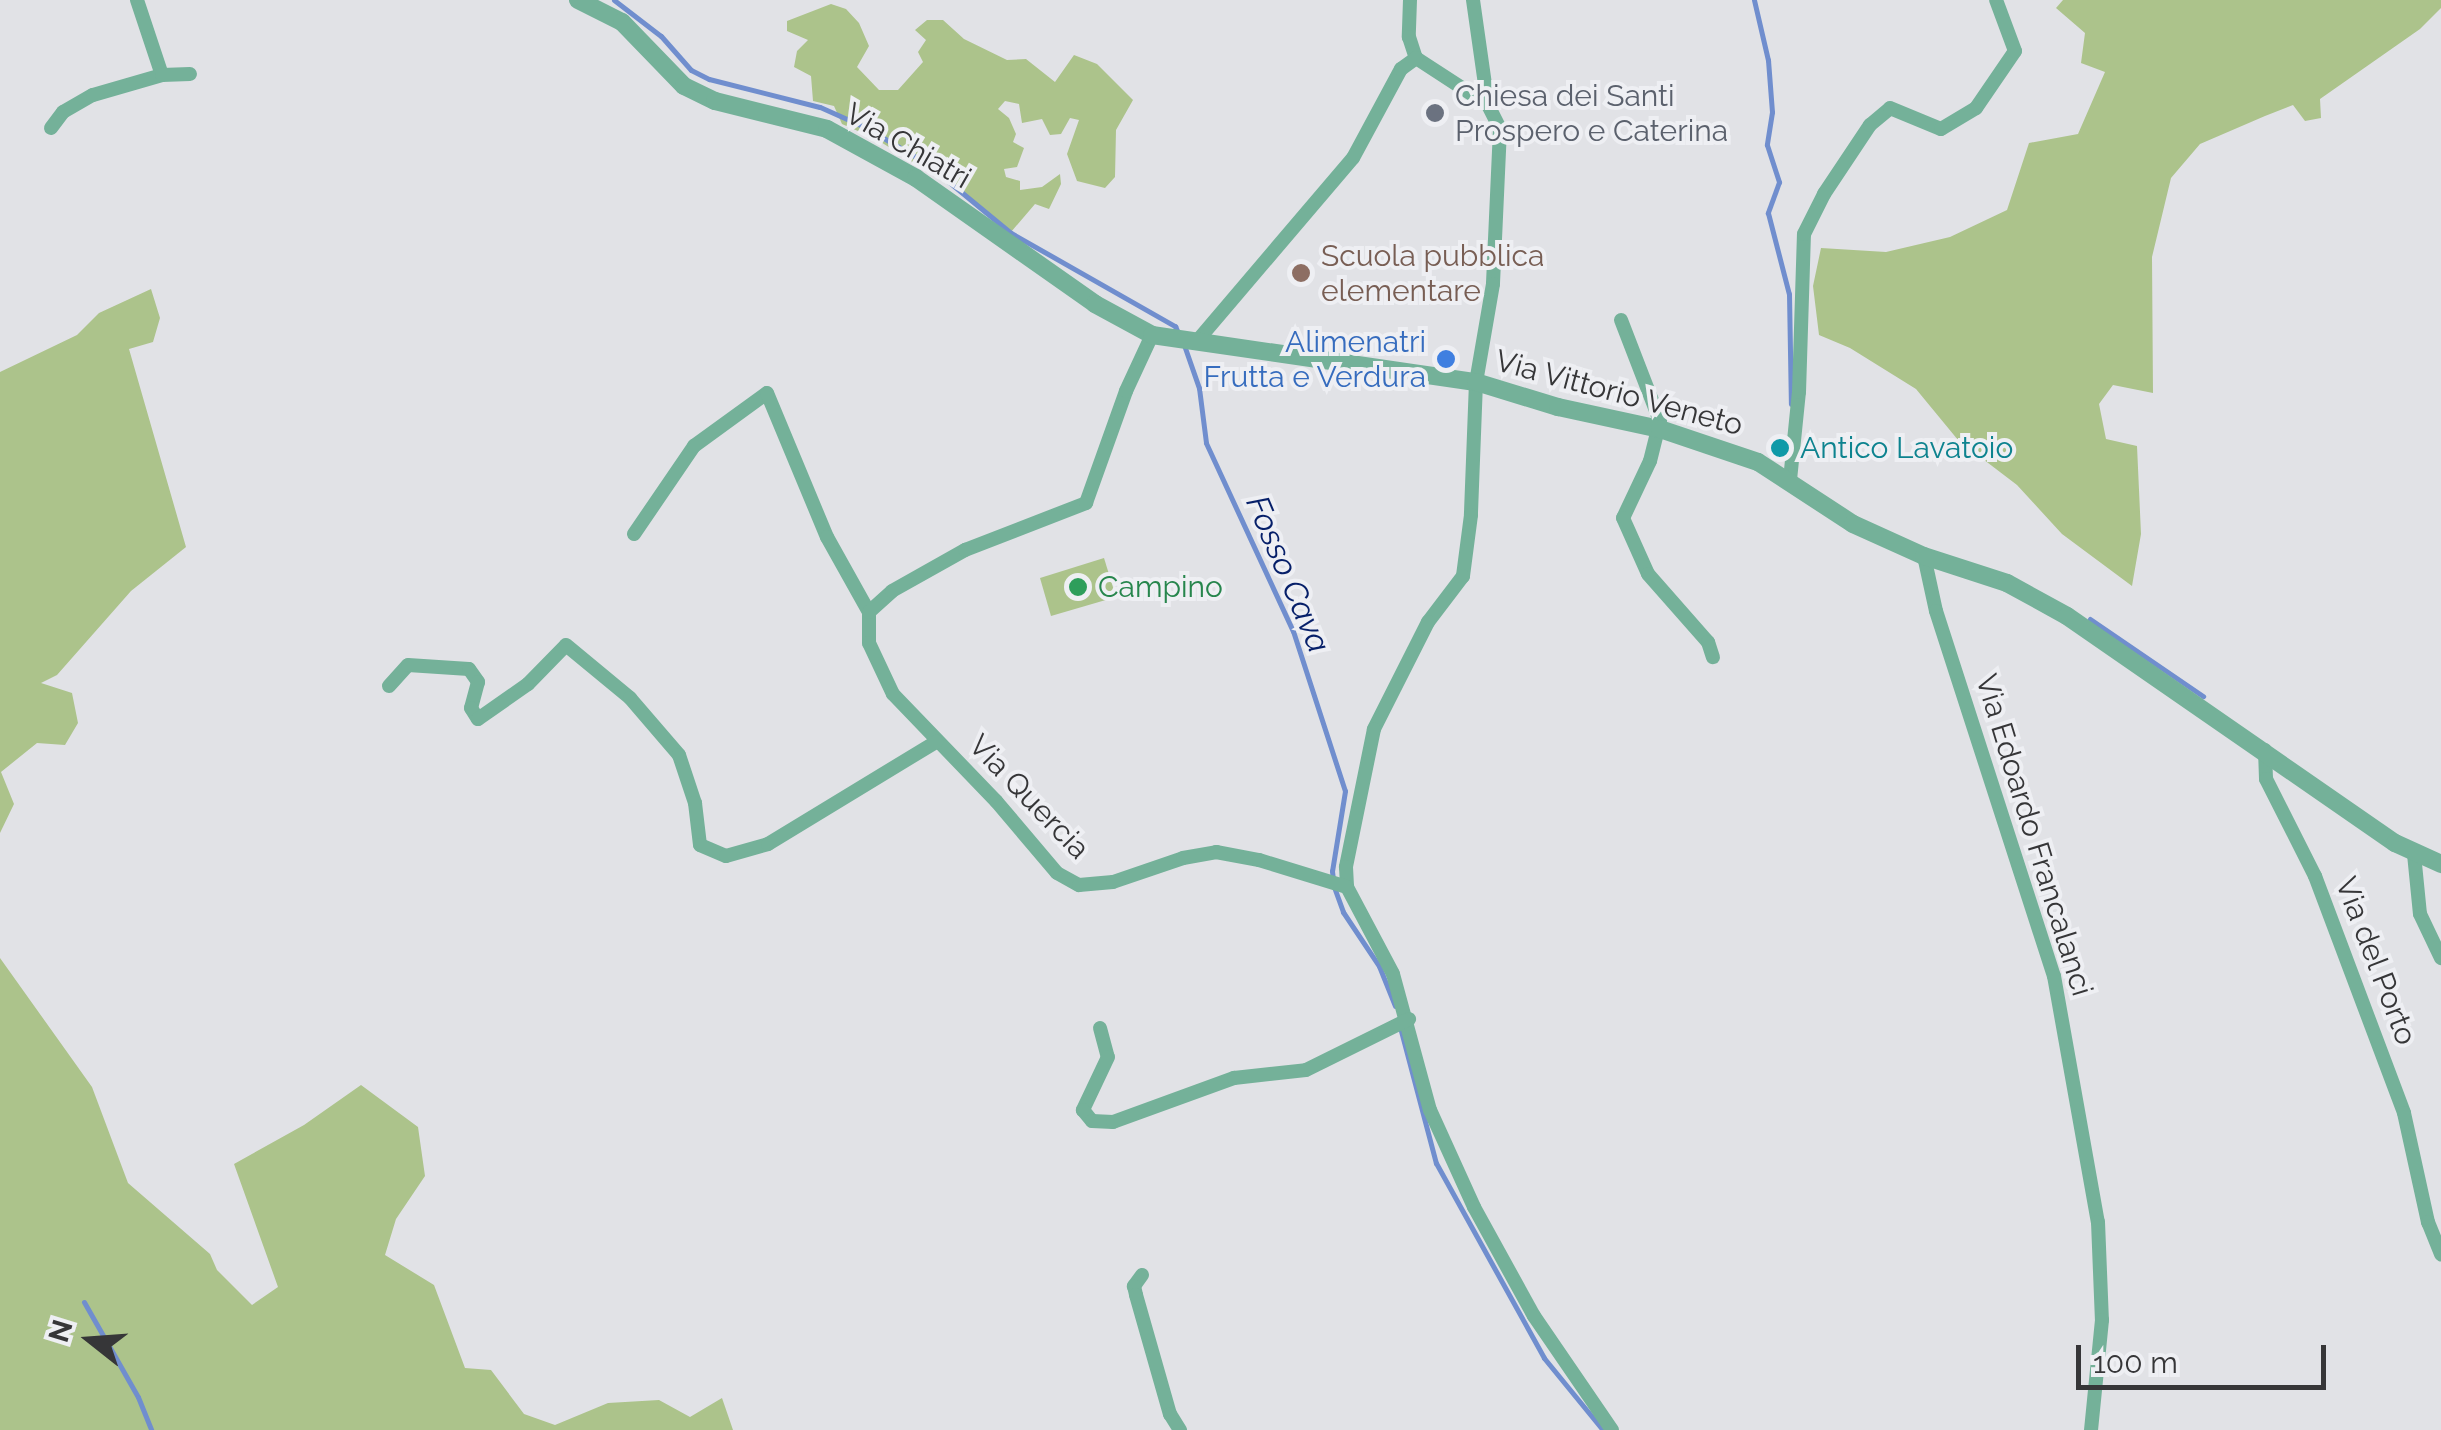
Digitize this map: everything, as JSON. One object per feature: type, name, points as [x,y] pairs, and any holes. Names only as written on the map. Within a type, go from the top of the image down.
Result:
[{"type":"street","points":[[138,0],[162,75]]},
{"type":"street","name":"Via Chiatri","points":[[578,0],[622,22],[684,86],[715,102],[827,129],[916,178],[1095,304],[1152,335]]},
{"type":"street","points":[[1410,0],[1409,36],[1416,58],[1488,105]]},
{"type":"street","points":[[1473,0],[1488,105],[1500,129],[1493,284],[1476,382],[1471,515],[1462,576],[1428,622],[1374,729],[1344,886],[1393,974],[1430,1110],[1474,1207],[1534,1316],[1612,1430]]},
{"type":"street","points":[[1790,480],[1799,392],[1804,234],[1824,194],[1861,139],[1890,108],[1940,129],[1970,115],[2015,52],[1996,0]]},
{"type":"street","points":[[1187,340],[1353,158],[1401,69],[1416,58]]},
{"type":"street","points":[[51,128],[63,112],[93,95],[162,75],[190,74]]},
{"type":"street","points":[[1622,320],[1650,388],[1660,429],[1622,518],[1648,574],[1708,642],[1713,657]]},
{"type":"street","points":[[634,534],[694,446],[767,393],[827,537],[869,612],[892,591],[965,550],[1086,503],[1126,392],[1152,335]]},
{"type":"street","name":"Via Vittorio Veneto","points":[[1152,335],[1476,382],[1558,407],[1727,448],[1790,480],[1853,524],[1924,556],[2007,583],[2067,616],[2414,854],[2441,864]]},
{"type":"street","name":"Via Edoardo Francalanci","points":[[1924,556],[1944,636],[2054,976],[2098,1222],[2102,1320],[2091,1430]]},
{"type":"street","name":"Via Quercia","points":[[869,612],[868,643],[893,694],[1066,880],[1079,885],[1113,882],[1182,858],[1216,852],[1344,886]]},
{"type":"street","points":[[389,686],[408,664],[469,669],[478,682],[471,708],[478,719],[528,684],[566,645],[630,698],[679,755],[695,803],[700,845],[726,856],[768,844],[936,742]]},
{"type":"street","name":"Via del Porto","points":[[2265,750],[2266,779],[2315,876],[2404,1113],[2428,1222],[2441,1254]]},
{"type":"street","points":[[2414,854],[2420,914],[2441,958]]},
{"type":"street","points":[[1100,1028],[1108,1057],[1083,1110],[1092,1121],[1113,1122],[1234,1078],[1306,1070],[1408,1019]]},
{"type":"street","points":[[1142,1275],[1134,1286],[1136,1295],[1170,1414],[1180,1430]]},
{"type":"green space","points":[[2063,0],[2441,0],[2441,8],[2420,29],[2320,99],[2321,118],[2305,121],[2293,105],[2265,116],[2200,144],[2171,178],[2152,257],[2153,393],[2113,385],[2099,404],[2106,439],[2137,446],[2141,534],[2132,586],[2062,534],[2017,485],[1958,440],[1916,389],[1850,348],[1819,335],[1813,286],[1821,248],[1886,252],[1950,237],[2007,210],[2029,143],[2078,134],[2105,72],[2081,63],[2085,33],[2056,8]]},
{"type":"green space","points":[[831,4],[846,9],[859,23],[869,46],[857,67],[879,90],[898,90],[923,62],[918,52],[926,40],[915,30],[927,20],[943,20],[964,39],[1007,60],[1026,59],[1055,82],[1074,55],[1097,64],[1133,100],[1116,130],[1115,177],[1105,188],[1077,181],[1067,154],[1079,120],[1070,118],[1061,134],[1050,135],[1042,119],[1022,123],[1019,104],[1005,101],[998,109],[1009,118],[1016,134],[1013,142],[1024,148],[1017,167],[1004,169],[1006,177],[1020,181],[1020,190],[1042,187],[1060,174],[1061,184],[1049,209],[1035,204],[1011,232],[949,185],[876,139],[842,124],[834,106],[813,101],[811,76],[794,67],[797,51],[808,40],[787,31],[787,21]]},
{"type":"green space","points":[[151,289],[160,318],[153,342],[129,349],[186,547],[131,591],[57,675],[41,683],[72,693],[78,723],[65,745],[37,743],[1,772],[14,804],[0,833],[0,372],[77,335],[99,313]]},
{"type":"green space","name":"Campino","points":[[1104,558],[1116,597],[1051,616],[1040,578]]},
{"type":"green space","points":[[0,958],[92,1087],[128,1183],[210,1254],[217,1270],[252,1305],[278,1287],[234,1164],[304,1125],[361,1085],[418,1127],[425,1176],[396,1219],[385,1255],[434,1285],[465,1368],[491,1370],[524,1414],[555,1425],[608,1403],[659,1400],[690,1417],[722,1398],[733,1430],[0,1430]]},
{"type":"waterway","name":"Fosso Cava","points":[[614,0],[661,36],[691,70],[709,79],[820,107],[865,127],[926,163],[1011,233],[1175,326],[1179,335]]},
{"type":"waterway","points":[[1754,0],[1768,60],[1772,112],[1767,145],[1779,182],[1768,213],[1789,294],[1791,404]]},
{"type":"waterway","name":"Fosso Cava","points":[[1184,345],[1199,388],[1206,443],[1293,631],[1345,791],[1332,871],[1334,887],[1343,912],[1379,966],[1395,1006]]},
{"type":"waterway","points":[[2090,619],[2203,696]]},
{"type":"waterway","name":"Fosso Cava","points":[[1400,1027],[1436,1163],[1544,1358],[1603,1430]]},
{"type":"waterway","points":[[84,1302],[138,1397],[151,1430]]},
{"type":"place","name":"Chiesa dei Santi Prospero e Caterina","points":[[1435,113]]},
{"type":"place","name":"Scuola pubblica elementare","points":[[1301,273]]},
{"type":"place","name":"Alimenatri Frutta e Verdura","points":[[1446,359]]},
{"type":"place","name":"Antico Lavatoio","points":[[1780,448]]},
{"type":"place","name":"Campino","points":[[1078,587]]}]
